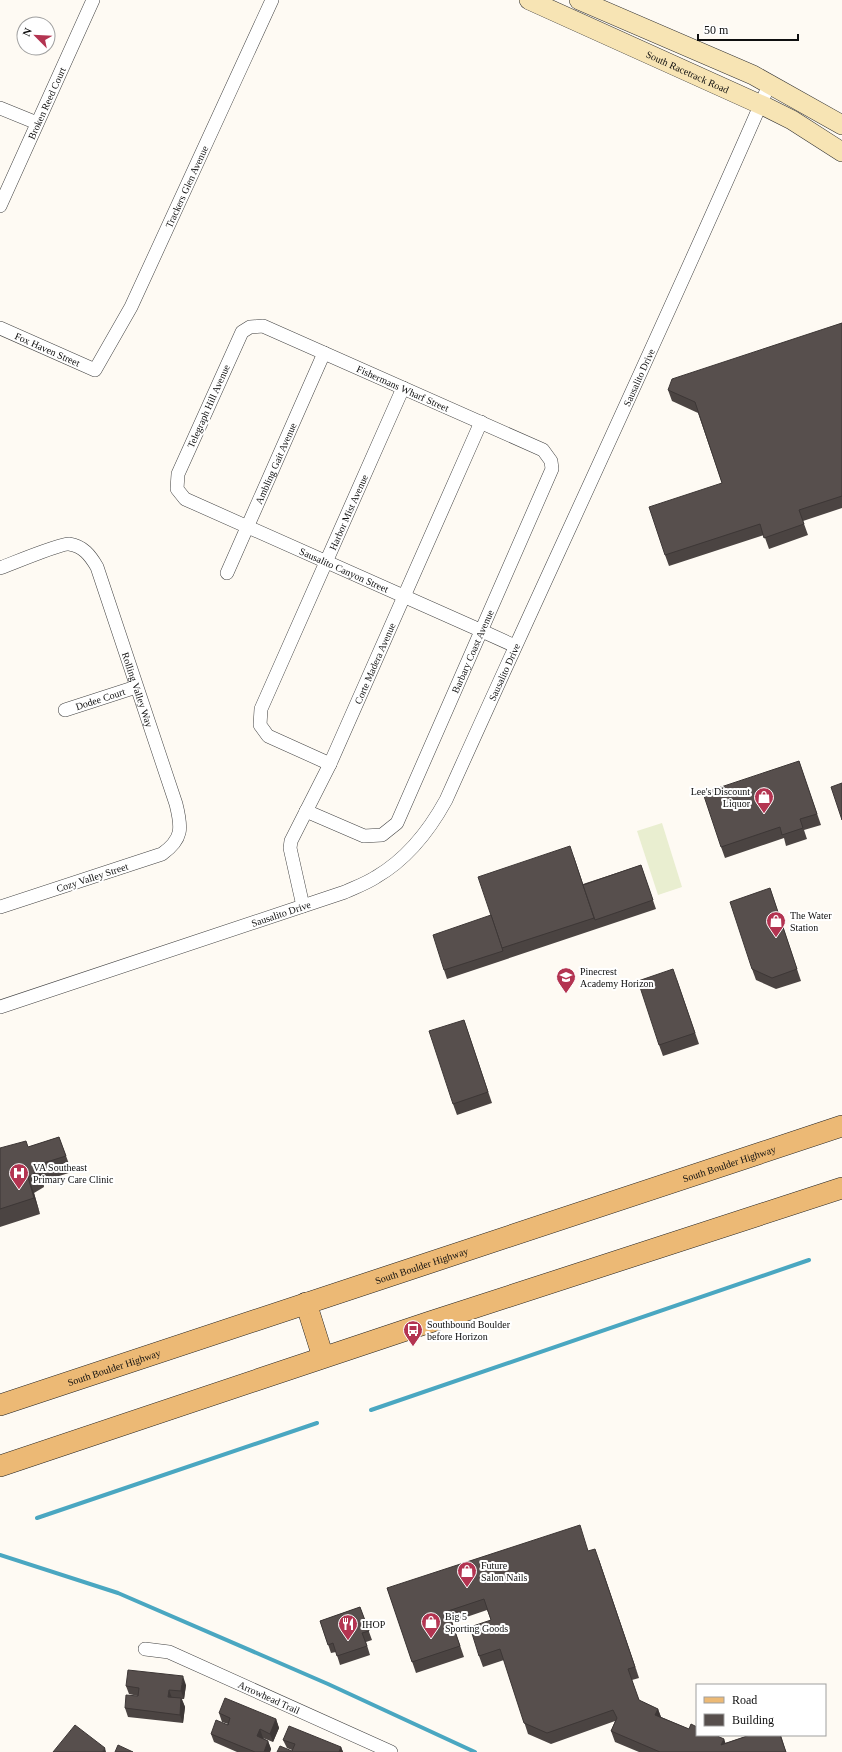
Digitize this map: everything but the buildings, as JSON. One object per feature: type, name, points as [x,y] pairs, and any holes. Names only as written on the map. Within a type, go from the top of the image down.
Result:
[{"type":"main road","points":[[579,0],[676,41],[753,76],[842,125]]},
{"type":"main road","name":"South Racetrack Road","points":[[538,2],[761,104],[792,120],[842,152]]},
{"type":"main road","name":"South Boulder Highway","points":[[0,1405],[842,1126]]},
{"type":"main road","points":[[0,1466],[323,1357],[842,1188]]},
{"type":"main road","points":[[306,1303],[323,1357]]},
{"type":"street","name":"Broken Reed Court","points":[[0,206],[93,0]]},
{"type":"street","name":"Trackers Glen Avenue","points":[[95,370],[131,306],[272,0]]},
{"type":"street","name":"Sausalito Drive","points":[[0,1007],[345,892],[376,878],[400,861],[419,840],[435,819],[446,800],[515,646],[601,462],[769,85]]},
{"type":"street","points":[[0,108],[37,123]]},
{"type":"street","name":"Fishermans Wharf Street","points":[[250,327],[262,326],[481,422],[543,450],[551,461]]},
{"type":"street","name":"Telegraph Hill Avenue","points":[[177,490],[178,474],[242,332],[250,327]]},
{"type":"street","name":"Fox Haven Street","points":[[0,328],[95,370]]},
{"type":"street","name":"Ambling Gait Avenue","points":[[227,573],[324,353]]},
{"type":"street","name":"Harbor Mist Avenue","points":[[330,764],[268,736],[260,726],[261,708],[403,388]]},
{"type":"street","name":"Corte Madera Avenue","points":[[303,906],[290,848],[291,841],[330,764],[481,422]]},
{"type":"street","name":"Barbary Coast Avenue","points":[[306,811],[364,836],[382,835],[397,823],[552,469],[551,461]]},
{"type":"street","name":"Sausalito Canyon Street","points":[[177,490],[185,499],[515,646]]},
{"type":"street","name":"Rolling Valley Way","points":[[0,568],[67,543],[79,547],[90,555],[96,567],[176,804],[181,823],[178,838]]},
{"type":"street","name":"Dodee Court","points":[[65,710],[136,687]]},
{"type":"street","name":"Cozy Valley Street","points":[[0,906],[162,854],[171,848],[178,838]]},
{"type":"street","name":"Arrowhead Trail","points":[[145,1649],[170,1652],[391,1752]]},
{"type":"green space","points":[[662,823],[682,887],[658,895],[637,831]]},
{"type":"waterway","points":[[371,1410],[809,1260]]},
{"type":"waterway","points":[[37,1518],[317,1423]]},
{"type":"waterway","points":[[0,1555],[118,1593],[328,1684],[475,1752]]},
{"type":"place","name":"Lee's Discount Liquor","points":[[764,814]]},
{"type":"place","name":"The Water Station","points":[[776,938]]},
{"type":"place","name":"Pinecrest Academy Horizon","points":[[566,994]]},
{"type":"place","name":"VA Southeast Primary Care Clinic","points":[[19,1190]]},
{"type":"place","name":"Southbound Boulder before Horizon","points":[[413,1347]]},
{"type":"place","name":"Future Salon Nails","points":[[467,1588]]},
{"type":"place","name":"Big 5 Sporting Goods","points":[[431,1639]]},
{"type":"place","name":"IHOP","points":[[348,1641]]}]
